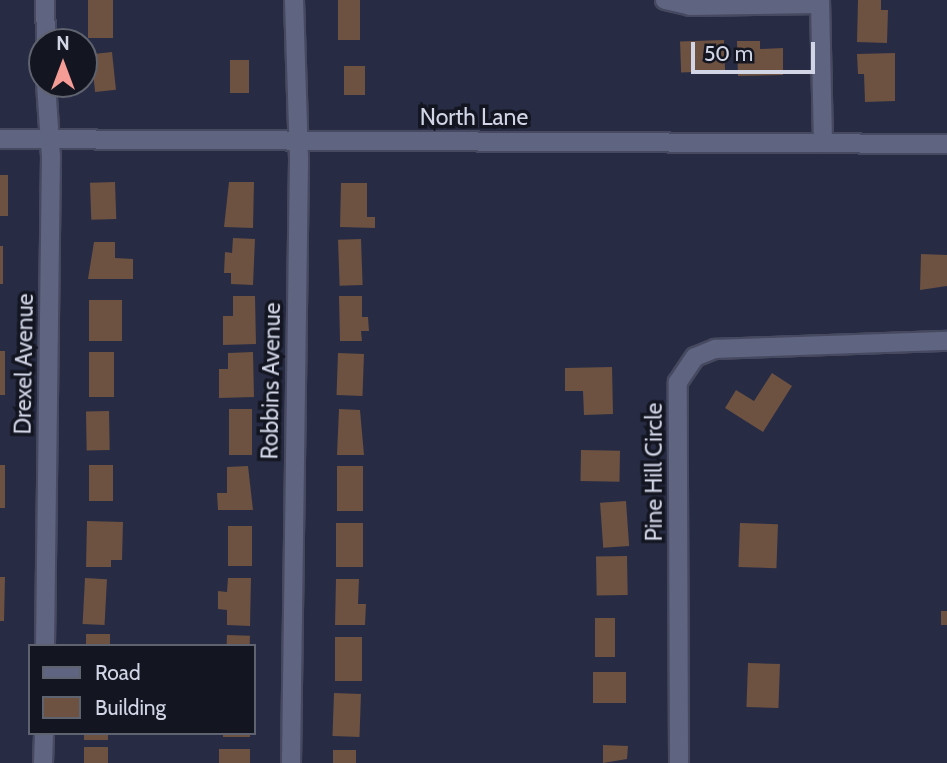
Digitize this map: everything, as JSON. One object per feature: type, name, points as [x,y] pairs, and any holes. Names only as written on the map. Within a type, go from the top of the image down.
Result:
[{"type":"street","points":[[45,0],[46,28]]},
{"type":"street","name":"Robbins Avenue","points":[[291,763],[297,140],[294,0]]},
{"type":"street","points":[[664,0],[691,6],[820,2],[823,143]]},
{"type":"street","name":"Drexel Avenue","points":[[45,644],[47,98]]},
{"type":"street","name":"North Lane","points":[[0,139],[947,144]]},
{"type":"street","name":"Pine Hill Circle","points":[[679,763],[678,382],[695,357],[715,349],[947,341]]},
{"type":"street","points":[[43,763],[44,735]]},
{"type":"building","points":[[88,0],[113,0],[113,38],[98,38],[98,28],[88,28]]},
{"type":"building","points":[[338,0],[360,0],[360,40],[338,40]]},
{"type":"building","points":[[858,0],[881,0],[881,10],[888,10],[887,43],[857,42]]},
{"type":"building","points":[[724,40],[725,71],[681,73],[680,42]]},
{"type":"building","points":[[737,41],[760,41],[760,49],[783,48],[783,75],[738,76]]},
{"type":"building","points":[[112,52],[116,90],[98,92],[98,53]]},
{"type":"building","points":[[895,53],[895,101],[865,102],[864,74],[858,74],[857,54]]},
{"type":"building","points":[[230,60],[249,60],[249,93],[230,93]]},
{"type":"building","points":[[344,66],[365,66],[365,95],[344,95]]},
{"type":"building","points":[[0,175],[8,175],[8,216],[0,216]]},
{"type":"building","points":[[115,182],[116,219],[91,220],[90,183]]},
{"type":"building","points":[[229,182],[254,182],[253,228],[224,227]]},
{"type":"building","points":[[341,183],[367,183],[367,217],[375,217],[375,228],[340,227]]},
{"type":"building","points":[[233,238],[255,239],[253,285],[231,284],[231,273],[224,273],[225,252],[232,253]]},
{"type":"building","points":[[361,239],[363,285],[340,286],[338,240]]},
{"type":"building","points":[[94,242],[115,242],[115,258],[133,259],[133,279],[88,279]]},
{"type":"building","points":[[0,246],[3,246],[3,284],[0,284]]},
{"type":"building","points":[[921,254],[947,255],[947,286],[920,290]]},
{"type":"building","points":[[233,296],[255,296],[256,344],[223,345],[223,316],[233,316]]},
{"type":"building","points":[[339,296],[362,296],[362,317],[368,317],[369,331],[361,331],[362,341],[340,341]]},
{"type":"building","points":[[89,300],[122,300],[122,341],[89,341]]},
{"type":"building","points":[[0,351],[5,351],[5,395],[0,395]]},
{"type":"building","points":[[89,352],[114,352],[114,397],[89,397]]},
{"type":"building","points":[[253,352],[254,397],[219,398],[219,369],[228,369],[228,353]]},
{"type":"building","points":[[338,353],[364,354],[363,396],[337,395]]},
{"type":"building","points":[[612,367],[613,414],[584,415],[583,391],[565,391],[565,368]]},
{"type":"building","points":[[772,373],[792,386],[763,432],[725,408],[736,390],[754,401]]},
{"type":"building","points":[[229,409],[252,409],[252,455],[229,455]]},
{"type":"building","points":[[339,409],[360,410],[364,455],[337,455]]},
{"type":"building","points":[[86,411],[109,411],[110,450],[87,450]]},
{"type":"building","points":[[581,450],[620,451],[619,482],[580,481]]},
{"type":"building","points":[[0,465],[5,465],[5,508],[0,508]]},
{"type":"building","points":[[89,465],[113,465],[113,501],[89,501]]},
{"type":"building","points":[[248,466],[253,510],[218,510],[217,493],[227,493],[227,467]]},
{"type":"building","points":[[337,466],[363,466],[363,511],[337,511]]},
{"type":"building","points":[[626,501],[629,546],[603,548],[600,503]]},
{"type":"building","points":[[87,521],[123,522],[122,560],[111,560],[111,567],[86,567]]},
{"type":"building","points":[[336,523],[363,523],[363,567],[336,567]]},
{"type":"building","points":[[740,523],[778,524],[776,568],[738,567]]},
{"type":"building","points":[[228,526],[252,526],[252,566],[228,566]]},
{"type":"building","points":[[627,556],[628,595],[597,596],[596,557]]},
{"type":"building","points":[[0,577],[5,577],[4,621],[0,621]]},
{"type":"building","points":[[85,578],[107,579],[105,625],[83,624]]},
{"type":"building","points":[[228,578],[251,578],[250,626],[227,625],[227,610],[218,609],[218,591],[227,592]]},
{"type":"building","points":[[336,579],[359,579],[358,604],[366,604],[365,625],[335,625]]},
{"type":"building","points":[[941,611],[947,611],[947,625],[941,625]]},
{"type":"building","points":[[595,618],[615,618],[615,657],[595,657]]},
{"type":"building","points":[[86,634],[110,634],[110,644],[86,644]]},
{"type":"building","points":[[227,635],[250,636],[250,644],[227,644]]},
{"type":"building","points":[[335,637],[362,637],[362,681],[335,681]]},
{"type":"building","points":[[748,663],[780,664],[778,708],[746,707]]},
{"type":"building","points":[[593,672],[626,672],[626,703],[593,703]]},
{"type":"building","points":[[334,693],[361,694],[359,737],[332,736]]},
{"type":"building","points":[[84,735],[108,735],[108,740],[84,740]]},
{"type":"building","points":[[223,735],[250,735],[250,737]]},
{"type":"building","points":[[603,745],[628,746],[627,759],[603,763]]},
{"type":"building","points":[[84,747],[108,747],[108,763],[84,763]]},
{"type":"building","points":[[219,749],[250,749],[250,763],[219,763]]},
{"type":"building","points":[[333,750],[356,750],[356,763],[333,763]]}]
